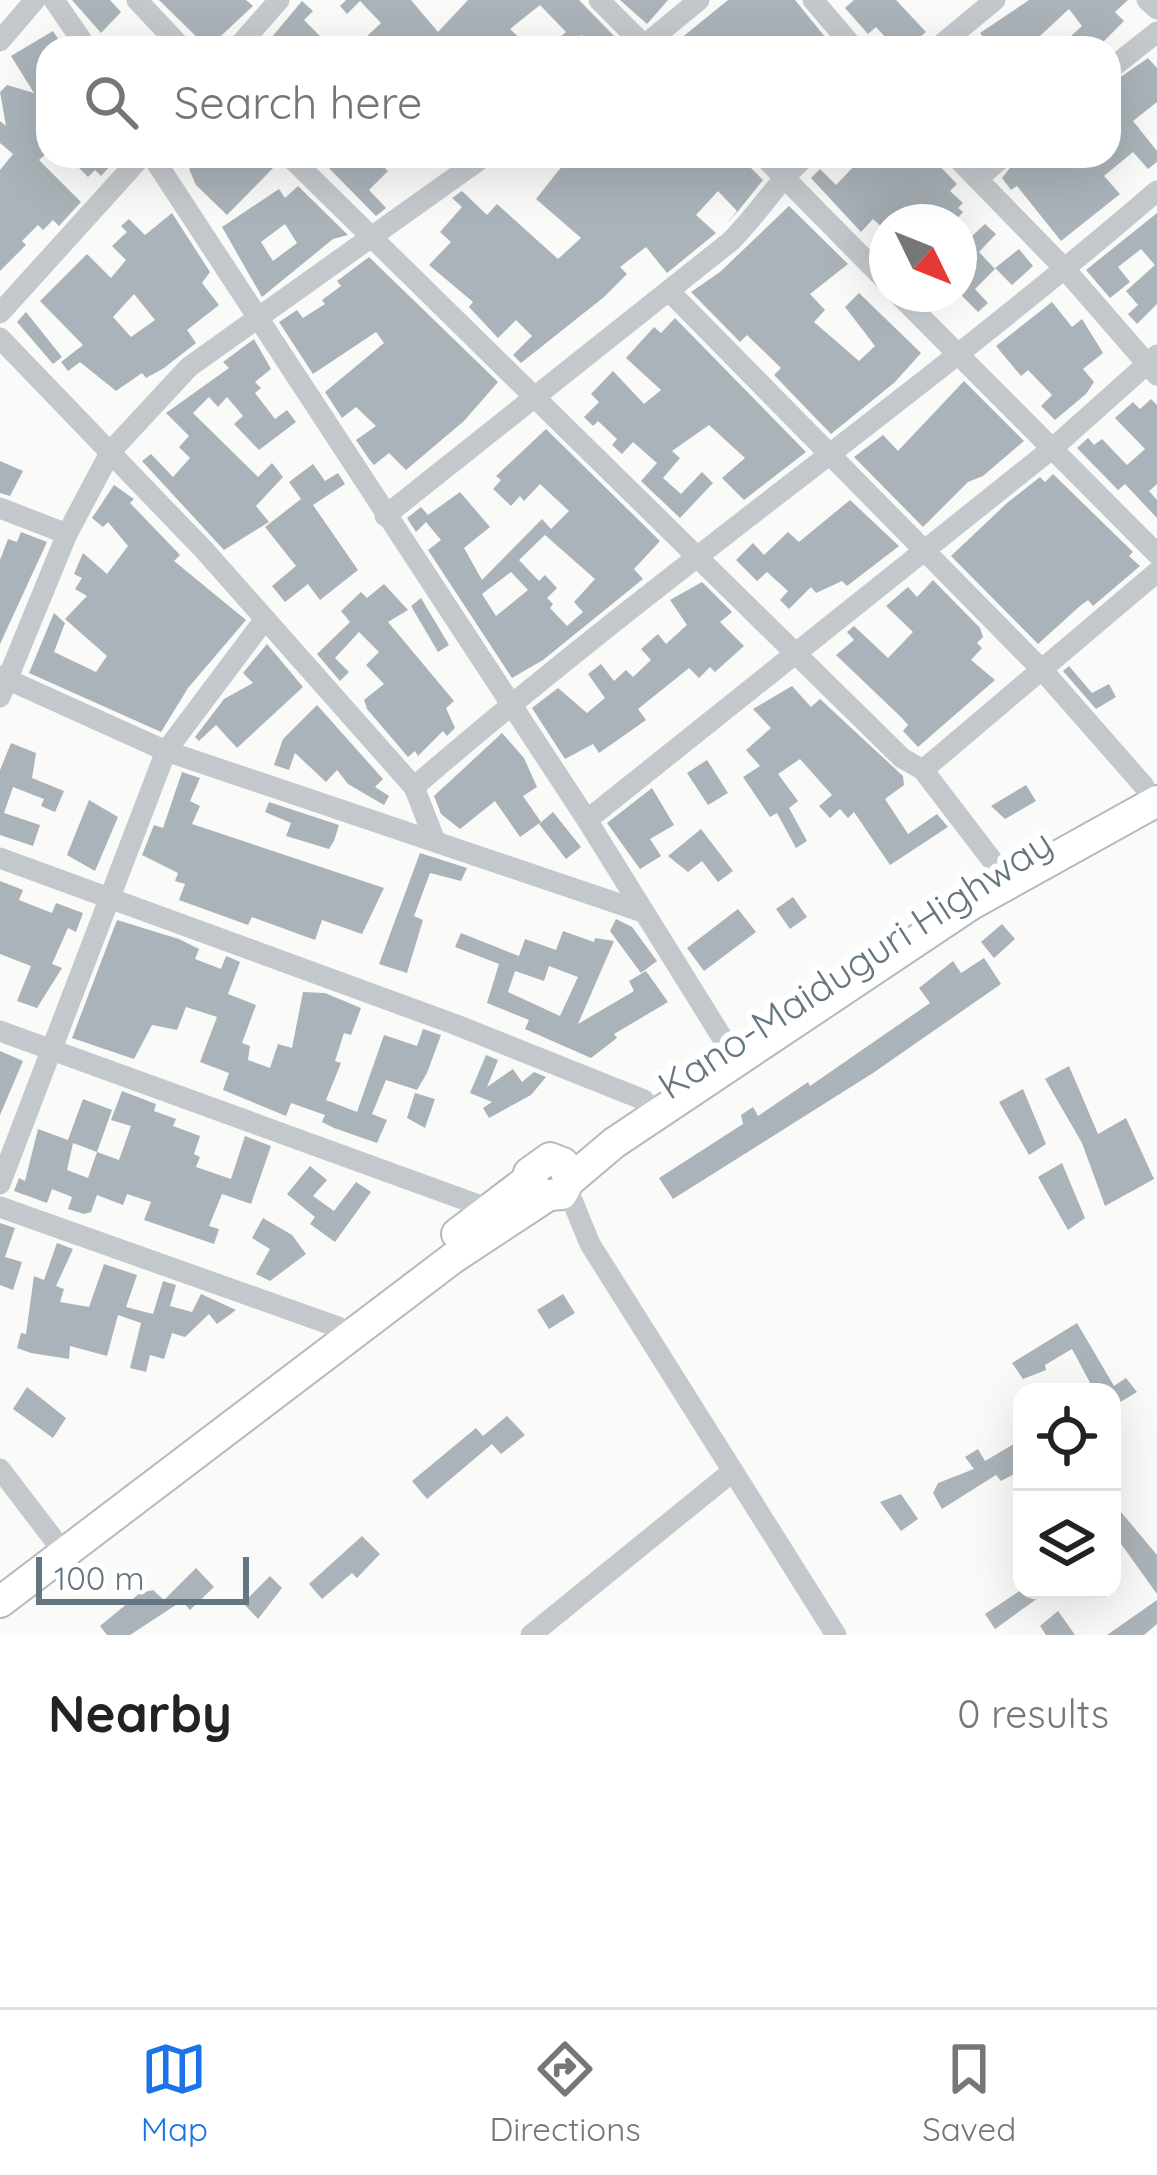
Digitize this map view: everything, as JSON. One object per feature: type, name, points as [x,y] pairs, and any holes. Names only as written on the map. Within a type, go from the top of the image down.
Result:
[{"type":"highway","name":"Kano-Maiduguri Highway","points":[[0,1582],[338,1327],[487,1208],[553,1185],[644,1100],[998,868],[1153,789]]},
{"type":"highway","name":"Kano-Maiduguri Highway","points":[[0,1602],[553,1185],[970,904],[1153,789]]},
{"type":"street","points":[[0,41],[34,0]]},
{"type":"street","points":[[54,0],[79,36]]},
{"type":"street","points":[[136,0],[170,36]]},
{"type":"street","points":[[248,36],[279,0]]},
{"type":"street","points":[[598,0],[633,36]]},
{"type":"street","points":[[657,36],[699,0]]},
{"type":"street","points":[[813,0],[844,36]]},
{"type":"street","points":[[952,36],[995,0]]},
{"type":"street","points":[[1147,0],[1157,9]]},
{"type":"street","points":[[1121,60],[1157,32]]},
{"type":"street","points":[[0,313],[131,168]]},
{"type":"street","points":[[160,168],[587,820],[728,1046]]},
{"type":"street","points":[[301,168],[912,767],[923,770],[998,868]]},
{"type":"street","points":[[468,168],[189,367],[111,451],[67,534],[2,684],[166,751],[643,911]]},
{"type":"street","points":[[776,168],[869,263]]},
{"type":"street","points":[[385,516],[669,291],[768,205],[792,168]]},
{"type":"street","points":[[587,820],[1154,364],[966,168]]},
{"type":"street","points":[[977,179],[990,168]]},
{"type":"street","points":[[414,787],[508,705],[830,458],[1157,191]]},
{"type":"street","points":[[669,291],[1153,789]]},
{"type":"street","points":[[915,312],[1157,554]]},
{"type":"street","points":[[0,338],[111,451],[414,787],[434,838]]},
{"type":"street","points":[[0,508],[67,534]]},
{"type":"street","points":[[923,770],[1157,572]]},
{"type":"street","points":[[0,1184],[47,1050],[166,751],[265,619]]},
{"type":"street","points":[[0,858],[454,1024],[644,1100]]},
{"type":"street","points":[[0,1031],[487,1208]]},
{"type":"street","points":[[553,1185],[836,1635]]},
{"type":"street","points":[[0,1207],[338,1327]]},
{"type":"street","points":[[0,1468],[55,1541]]},
{"type":"street","points":[[531,1635],[733,1471]]},
{"type":"building","points":[[72,0],[110,0],[121,12],[101,33]]},
{"type":"building","points":[[159,0],[246,0],[253,6],[221,36],[196,36]]},
{"type":"building","points":[[346,0],[411,0],[438,32],[468,0],[579,0],[614,36],[561,36],[566,32],[540,5],[510,29],[517,36],[367,36],[381,23],[360,1],[347,14],[340,6]]},
{"type":"building","points":[[620,0],[668,0],[647,24]]},
{"type":"building","points":[[728,0],[795,0],[824,36],[684,36]]},
{"type":"building","points":[[854,0],[896,0],[926,32],[884,36],[876,27],[868,34],[845,8]]},
{"type":"building","points":[[1029,0],[1128,0],[1115,12],[1124,21],[1109,36],[1071,36],[1082,26],[1069,9],[1040,36],[980,33]]},
{"type":"building","points":[[302,1],[313,11],[304,20],[320,36],[273,36]]},
{"type":"building","points":[[36,41],[36,168],[47,168],[81,202],[59,226],[53,220],[43,230],[38,225],[0,271],[0,170],[13,154],[0,143],[0,121],[6,126],[0,92],[7,85],[34,93],[11,56]]},
{"type":"building","points":[[1148,58],[1157,68],[1157,102],[1133,121],[1157,151],[1157,162],[1148,169],[1133,152],[1121,162],[1121,77]]},
{"type":"building","points":[[79,168],[108,168],[101,176],[95,170],[88,177]]},
{"type":"building","points":[[273,168],[227,215],[196,185],[189,169]]},
{"type":"building","points":[[329,168],[388,171],[369,190],[386,208],[376,216]]},
{"type":"building","points":[[561,168],[751,168],[763,180],[739,210],[726,224],[737,211],[718,191],[696,215],[716,233],[667,273],[646,247],[620,267],[627,274],[604,297],[521,363],[513,355],[532,336],[516,320],[498,338],[469,307],[473,302],[429,265],[451,242],[440,232],[462,207],[452,198],[462,191],[487,215],[497,204],[558,259],[581,238],[536,199]]},
{"type":"building","points":[[852,168],[942,168],[957,184],[950,191],[963,203],[869,204],[869,223],[861,232],[811,178],[820,169],[836,185]]},
{"type":"building","points":[[1010,168],[1114,168],[1104,176],[1120,194],[1061,241],[1017,186],[1011,190],[1002,178]]},
{"type":"building","points":[[298,186],[348,235],[333,239],[262,297],[222,227],[279,189],[285,198]],"holes":[[[285,224],[297,243],[273,261],[261,242]]]},
{"type":"building","points":[[789,206],[848,264],[810,294],[825,310],[814,322],[859,361],[875,346],[845,307],[859,293],[869,303],[869,312],[879,312],[921,353],[895,382],[831,434],[774,375],[781,368],[747,335],[740,342],[691,292],[720,272]]},
{"type":"building","points":[[172,213],[210,272],[202,283],[219,305],[187,330],[196,343],[164,368],[146,378],[142,373],[116,391],[80,362],[68,371],[61,362],[83,345],[40,301],[87,254],[111,278],[126,260],[112,246],[127,232],[121,226],[129,219],[145,235]],"holes":[[[134,294],[155,320],[131,337],[113,317]]]},
{"type":"building","points":[[1157,213],[1157,304],[1137,324],[1128,314],[1138,305],[1126,291],[1155,265],[1141,249],[1118,267],[1130,282],[1110,298],[1086,270]]},
{"type":"building","points":[[985,224],[996,234],[979,252],[995,269],[977,287],[977,231]]},
{"type":"building","points":[[1019,249],[1033,266],[1012,285],[995,268]]},
{"type":"building","points":[[369,257],[498,382],[464,421],[406,470],[389,453],[374,465],[356,440],[376,426],[356,407],[342,418],[325,392],[384,343],[376,332],[313,374],[279,322],[297,310],[303,318],[325,304],[322,300],[341,286],[337,281]]},
{"type":"building","points":[[977,291],[988,303],[977,311]]},
{"type":"building","points":[[1052,302],[1072,327],[1082,319],[1103,353],[1083,369],[1094,382],[1086,394],[1055,420],[1041,406],[1052,395],[1028,370],[1021,376],[996,346]]},
{"type":"building","points":[[26,312],[62,357],[53,364],[17,322]]},
{"type":"building","points":[[675,318],[806,452],[744,500],[722,478],[745,458],[709,425],[672,451],[680,458],[663,478],[681,494],[702,472],[713,483],[680,518],[641,481],[657,463],[633,442],[622,454],[612,445],[617,439],[598,421],[593,426],[584,417],[599,402],[591,394],[613,371],[644,404],[661,390],[626,358],[654,327],[661,333]]},
{"type":"building","points":[[254,339],[271,369],[255,382],[261,388],[255,393],[275,419],[287,410],[296,422],[259,450],[234,424],[243,416],[227,397],[218,407],[209,397],[193,413],[258,477],[272,463],[283,477],[256,506],[269,522],[224,550],[142,461],[151,454],[173,477],[190,458],[179,447],[189,436],[166,413],[229,368],[223,362]]},
{"type":"building","points":[[964,381],[1024,441],[983,476],[968,482],[923,527],[854,457],[883,435],[898,451]]},
{"type":"building","points":[[1151,399],[1157,405],[1157,484],[1149,491],[1157,500],[1157,518],[1125,484],[1118,490],[1077,448],[1088,438],[1094,445],[1102,439],[1127,465],[1145,449],[1115,418],[1133,402],[1140,409]]},
{"type":"building","points":[[546,429],[660,541],[634,569],[643,579],[543,660],[512,678],[428,550],[441,540],[426,522],[416,532],[407,518],[421,507],[428,515],[460,492],[490,527],[464,548],[482,580],[542,519],[551,529],[569,511],[540,484],[524,501],[520,496],[511,506],[493,489],[501,480],[496,476]],"holes":[[[551,529],[545,535],[595,579],[574,602],[583,612],[567,626],[547,598],[557,588],[545,575],[539,581],[519,560]],[[511,572],[528,590],[496,616],[482,594]]]},
{"type":"building","points":[[0,461],[23,471],[10,496],[0,493]]},
{"type":"building","points":[[313,464],[325,481],[338,473],[345,484],[313,505],[358,570],[320,600],[308,584],[285,602],[272,586],[296,566],[265,527],[301,499],[289,482]]},
{"type":"building","points":[[1053,474],[1133,552],[1129,556],[1140,566],[1093,606],[1088,600],[1080,606],[1038,644],[951,556],[1007,503],[1040,477],[1045,482]]},
{"type":"building","points":[[114,485],[134,499],[130,503],[180,555],[174,561],[246,620],[188,688],[161,732],[29,673],[54,613],[65,623],[54,652],[96,672],[107,656],[65,619],[87,596],[75,589],[82,578],[74,574],[83,553],[107,574],[128,546],[108,522],[103,527],[92,518]]},
{"type":"building","points":[[850,500],[899,546],[847,586],[842,581],[816,593],[811,587],[789,609],[780,600],[788,591],[767,572],[757,581],[736,560],[753,543],[764,555],[788,532],[799,542]]},
{"type":"building","points":[[21,532],[47,542],[0,644],[0,560],[8,539],[17,542]]},
{"type":"building","points":[[933,580],[980,628],[983,637],[977,643],[982,648],[971,660],[995,680],[918,747],[903,731],[908,725],[902,718],[836,655],[854,640],[847,632],[854,626],[888,658],[913,632],[886,606],[908,587],[917,597]]},
{"type":"building","points":[[702,582],[732,612],[720,622],[744,646],[715,672],[710,667],[699,678],[689,668],[638,709],[646,720],[599,753],[593,744],[565,759],[532,708],[558,688],[587,713],[605,698],[588,674],[601,664],[614,681],[626,670],[633,677],[651,660],[641,649],[658,634],[666,644],[687,625],[670,600]]},
{"type":"building","points":[[384,584],[408,610],[388,622],[454,701],[446,708],[455,728],[447,736],[443,731],[418,756],[415,751],[408,757],[367,709],[364,700],[384,684],[366,665],[379,652],[359,632],[335,658],[349,672],[340,681],[317,654],[350,622],[341,611],[361,592],[367,598]]},
{"type":"building","points":[[421,598],[449,645],[438,652],[411,606]]},
{"type":"building","points":[[267,644],[303,687],[237,748],[216,725],[199,741],[195,737],[224,699],[253,683],[243,673]]},
{"type":"building","points":[[1069,666],[1092,693],[1109,684],[1116,697],[1096,709],[1063,671]]},
{"type":"building","points":[[792,686],[811,707],[820,699],[903,776],[904,785],[885,799],[908,834],[937,814],[948,827],[890,865],[854,812],[848,818],[840,809],[830,818],[819,806],[832,795],[800,759],[778,774],[798,801],[789,808],[807,841],[796,848],[777,813],[770,817],[743,777],[760,766],[746,750],[771,728],[753,709]]},
{"type":"building","points":[[317,705],[383,779],[375,787],[389,796],[384,805],[348,784],[337,770],[326,782],[295,753],[289,770],[274,765],[283,739]]},
{"type":"building","points":[[502,733],[524,758],[537,787],[523,796],[541,822],[520,837],[495,801],[460,829],[441,814],[434,796]]},
{"type":"building","points":[[11,743],[36,753],[32,778],[64,791],[55,812],[41,806],[44,799],[13,787],[4,813],[40,825],[33,846],[0,835],[0,770]]},
{"type":"building","points":[[707,760],[728,793],[708,805],[687,773]]},
{"type":"building","points":[[182,772],[200,778],[190,801],[200,806],[192,824],[384,888],[362,934],[322,920],[315,940],[252,917],[248,925],[179,900],[185,884],[175,881],[178,873],[142,855],[154,825],[163,828]]},
{"type":"building","points":[[1026,785],[1036,801],[1005,819],[991,806]]},
{"type":"building","points":[[652,788],[674,825],[650,839],[661,856],[640,869],[607,823]]},
{"type":"building","points":[[89,800],[118,817],[95,871],[67,855]]},
{"type":"building","points":[[269,802],[339,825],[329,849],[286,836],[291,823],[265,812]]},
{"type":"building","points":[[553,812],[581,847],[566,859],[539,824]]},
{"type":"building","points":[[701,829],[733,871],[718,882],[702,861],[688,872],[668,856]]},
{"type":"building","points":[[420,853],[467,868],[461,881],[430,873],[414,916],[423,920],[407,973],[379,964]]},
{"type":"building","points":[[0,881],[23,890],[19,900],[52,913],[56,903],[83,913],[76,932],[68,928],[52,964],[62,968],[37,1008],[17,1001],[31,966],[0,954]]},
{"type":"building","points":[[793,897],[807,917],[790,929],[776,909]]},
{"type":"building","points":[[738,909],[756,932],[704,971],[687,948]]},
{"type":"building","points":[[616,919],[632,927],[657,961],[641,973],[610,931]]},
{"type":"building","points":[[117,920],[179,939],[199,949],[195,959],[221,969],[226,956],[240,962],[228,994],[256,1005],[242,1043],[250,1046],[248,1060],[270,1068],[278,1044],[292,1048],[303,992],[325,993],[361,1008],[351,1035],[344,1033],[335,1061],[341,1063],[326,1100],[357,1112],[384,1035],[417,1046],[423,1029],[441,1035],[427,1073],[417,1090],[386,1080],[372,1114],[387,1120],[377,1143],[334,1128],[322,1122],[325,1115],[291,1103],[286,1116],[223,1090],[229,1073],[200,1062],[217,1017],[186,1007],[177,1030],[152,1025],[134,1059],[72,1038]]},
{"type":"building","points":[[1002,924],[1015,939],[994,958],[981,942]]},
{"type":"building","points":[[563,931],[594,942],[595,938],[614,941],[578,1024],[634,991],[629,981],[646,971],[668,1002],[614,1034],[617,1038],[591,1058],[525,1029],[529,1020],[487,1003],[499,964],[455,947],[461,933],[519,956],[525,939],[556,950]],"holes":[[[549,966],[578,977],[560,1016],[508,992],[515,971],[544,981]]]},
{"type":"building","points":[[984,958],[1001,984],[873,1073],[673,1199],[659,1178],[743,1124],[741,1115],[753,1107],[758,1116],[808,1082],[810,1086],[930,1003],[919,988],[953,961],[961,973]]},
{"type":"building","points":[[0,1051],[23,1061],[0,1115]]},
{"type":"building","points":[[486,1055],[498,1060],[487,1087],[513,1069],[522,1082],[534,1072],[546,1077],[531,1095],[489,1118],[483,1108],[492,1102],[470,1093]]},
{"type":"building","points":[[1069,1066],[1098,1134],[1126,1118],[1154,1179],[1105,1206],[1082,1143],[1045,1079]]},
{"type":"building","points":[[1023,1089],[1046,1144],[1029,1155],[999,1102]]},
{"type":"building","points":[[122,1091],[156,1104],[154,1111],[176,1119],[173,1126],[200,1136],[194,1154],[200,1157],[196,1167],[231,1179],[245,1136],[271,1146],[251,1204],[222,1194],[209,1226],[219,1229],[214,1244],[144,1220],[151,1202],[127,1194],[123,1205],[97,1195],[91,1212],[84,1214],[68,1209],[72,1197],[52,1189],[47,1203],[14,1191],[19,1178],[25,1181],[38,1129],[68,1140],[83,1099],[112,1110],[97,1152],[119,1160],[131,1126],[111,1120]],"holes":[[[73,1143],[97,1152],[88,1178],[67,1170]]]},
{"type":"building","points":[[415,1093],[435,1099],[425,1128],[407,1118]]},
{"type":"building","points":[[1062,1163],[1085,1218],[1068,1230],[1038,1177]]},
{"type":"building","points":[[310,1166],[327,1180],[313,1196],[334,1211],[356,1182],[371,1192],[335,1242],[310,1224],[315,1217],[287,1194]]},
{"type":"building","points":[[263,1218],[292,1235],[306,1254],[270,1281],[256,1274],[270,1249],[252,1238]]},
{"type":"building","points":[[0,1223],[15,1228],[5,1257],[22,1262],[13,1290],[0,1285]]},
{"type":"building","points":[[57,1243],[73,1249],[56,1286],[64,1289],[60,1302],[89,1307],[104,1264],[137,1275],[126,1307],[153,1314],[163,1281],[176,1285],[170,1306],[192,1312],[201,1294],[236,1310],[217,1324],[209,1314],[185,1337],[172,1333],[164,1359],[150,1355],[146,1372],[130,1368],[141,1323],[118,1315],[107,1356],[70,1346],[69,1359],[17,1348],[21,1333],[26,1334],[34,1276],[44,1280]]},
{"type":"building","points":[[563,1294],[575,1313],[549,1329],[537,1310]]},
{"type":"building","points":[[1077,1323],[1112,1383],[1090,1383],[1072,1349],[1045,1365],[1046,1370],[1023,1379],[1012,1363]]},
{"type":"building","points":[[1126,1378],[1137,1392],[1121,1402],[1118,1383]]},
{"type":"building","points":[[27,1387],[66,1418],[53,1438],[13,1409]]},
{"type":"building","points":[[507,1416],[525,1435],[501,1454],[492,1444],[427,1499],[412,1481],[476,1428],[483,1436]]},
{"type":"building","points":[[1013,1444],[1013,1475],[1001,1481],[996,1475],[942,1509],[933,1493],[938,1483],[974,1469],[965,1457],[978,1449],[985,1461]]},
{"type":"building","points":[[901,1494],[918,1519],[901,1531],[880,1502]]},
{"type":"building","points":[[1121,1512],[1157,1555],[1157,1594],[1121,1544]]},
{"type":"building","points":[[362,1536],[380,1554],[357,1578],[352,1573],[322,1599],[309,1584]]},
{"type":"building","points":[[196,1568],[214,1587],[190,1610],[182,1601],[130,1635],[107,1635],[100,1626],[140,1593],[153,1590],[164,1600]]},
{"type":"building","points":[[270,1576],[282,1588],[258,1619],[243,1603]]},
{"type":"building","points":[[1013,1595],[1013,1599],[1037,1599],[995,1629],[985,1614]]},
{"type":"building","points":[[1157,1600],[1157,1624],[1144,1635],[1107,1635]]},
{"type":"building","points":[[1058,1611],[1075,1635],[1046,1635],[1040,1626]]}]
